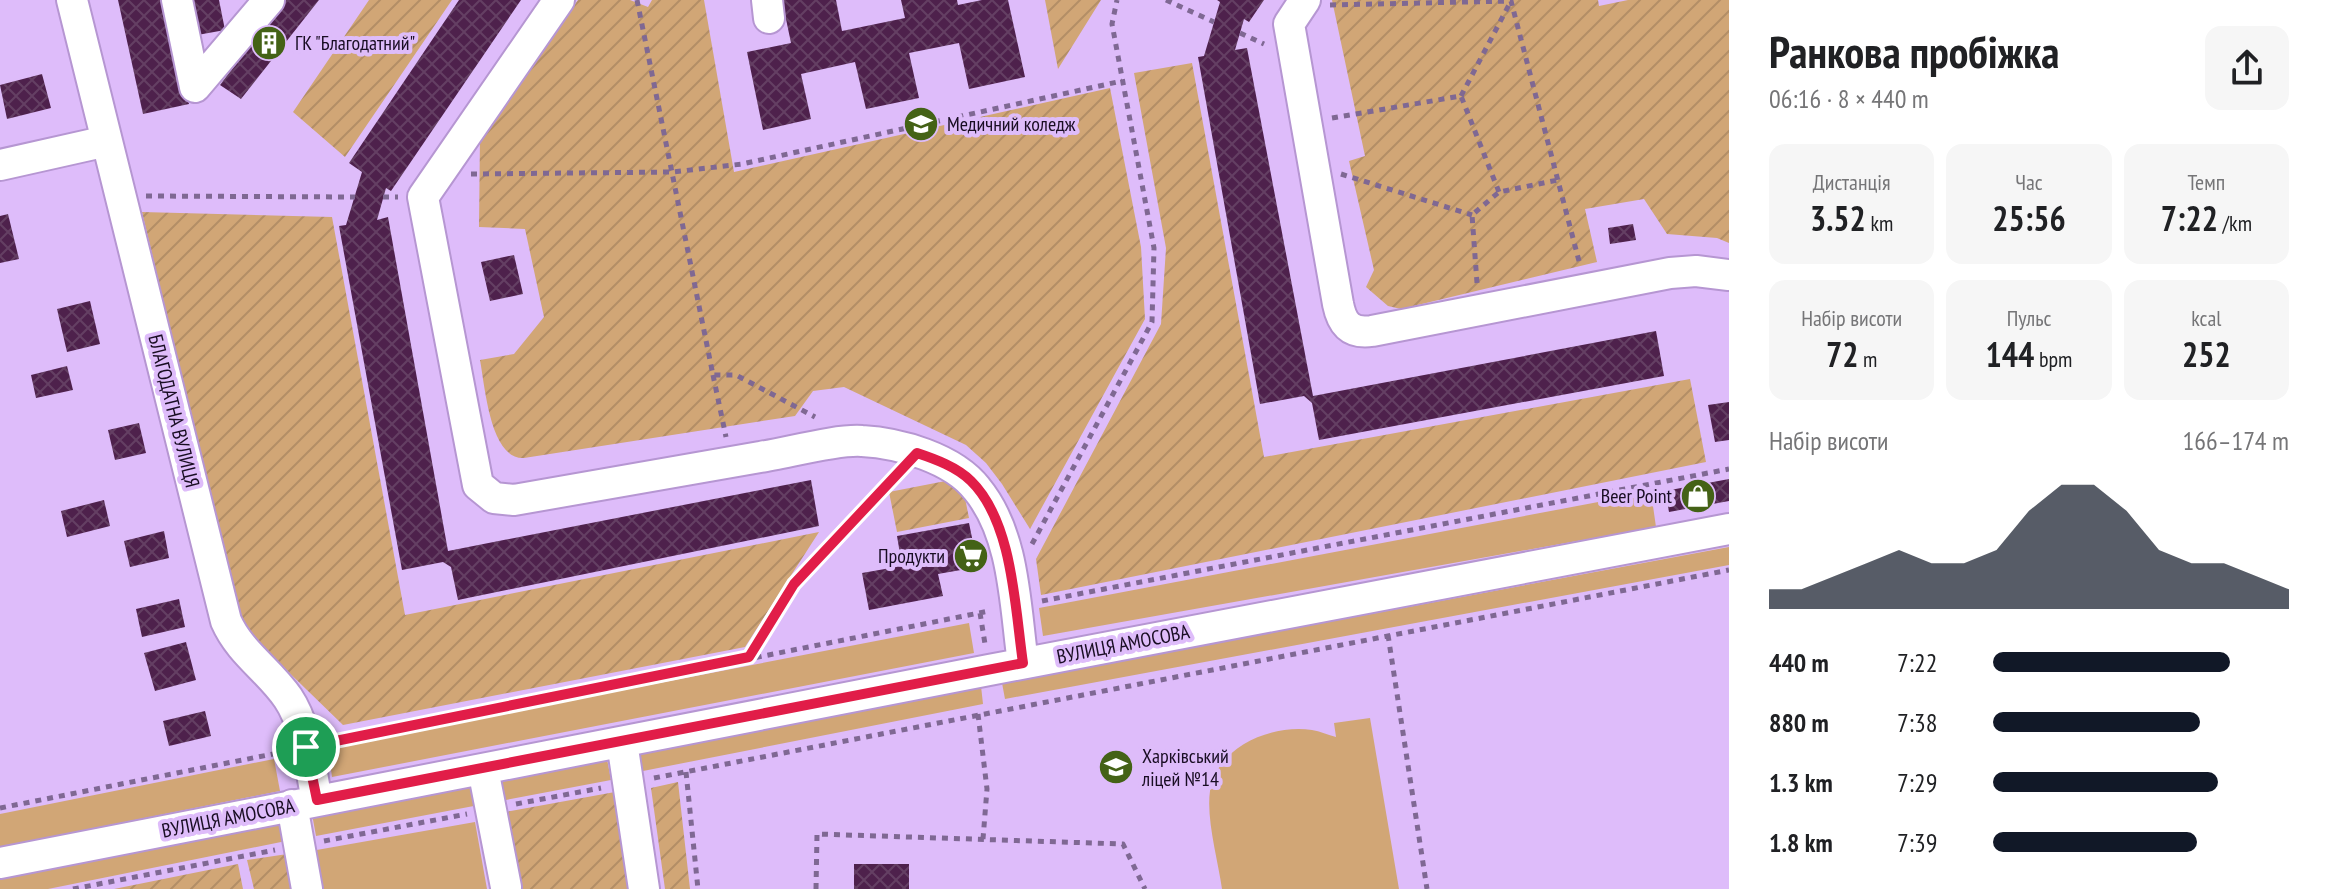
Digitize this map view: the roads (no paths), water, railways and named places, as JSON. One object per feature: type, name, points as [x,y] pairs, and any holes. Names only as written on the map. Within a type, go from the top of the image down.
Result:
[{"type":"street","name":"БЛАГОДАТНА ВУЛИЦЯ","points":[[72,0],[226,621],[233,638],[290,701],[306,747],[299,846],[307,889]]},
{"type":"street","points":[[177,0],[195,87],[269,0]]},
{"type":"street","points":[[559,0],[423,197],[478,485],[494,498],[514,500],[858,440],[917,453],[959,472],[982,495],[1004,544],[1023,663]]},
{"type":"street","points":[[1303,3],[1289,24],[1338,304],[1348,327],[1357,332],[1372,331],[1670,273],[1696,271],[1729,275]]},
{"type":"street","points":[[0,165],[107,141]]},
{"type":"street","name":"ВУЛИЦЯ АМОСОВА","points":[[0,863],[1729,529]]},
{"type":"street","points":[[622,742],[644,889]]},
{"type":"street","points":[[483,769],[506,887]]},
{"type":"place","name":"ГК \"Благодатний\"","points":[[269,43]]},
{"type":"place","name":"Медичний коледж","points":[[921,124]]},
{"type":"place","name":"Beer Point","points":[[1698,496]]},
{"type":"place","name":"Продукти","points":[[971,556]]},
{"type":"place","name":"Харківський ліцей №14","points":[[1116,767]]}]
